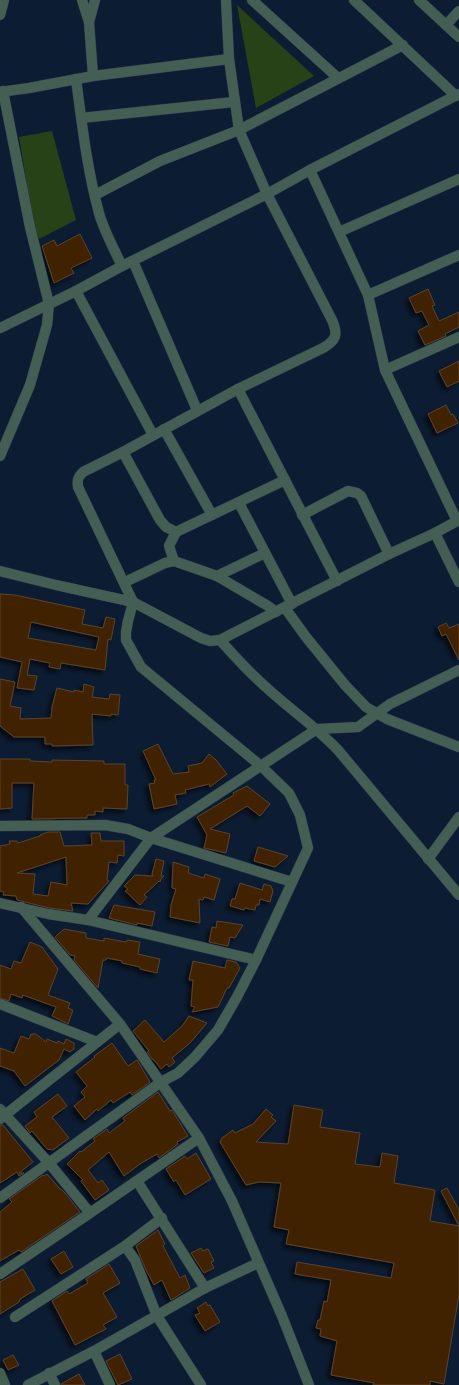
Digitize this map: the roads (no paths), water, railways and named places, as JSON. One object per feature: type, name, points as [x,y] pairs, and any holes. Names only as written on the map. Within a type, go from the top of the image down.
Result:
[{"type":"street","points":[[0,15],[4,0]]},
{"type":"street","points":[[82,0],[89,22],[93,76]]},
{"type":"street","points":[[89,22],[95,0]]},
{"type":"street","points":[[0,1198],[161,1082],[178,1072],[195,1057],[218,1030],[237,997],[256,960],[308,848],[300,815],[289,793],[261,766],[141,667],[126,640],[128,621],[133,602],[125,582],[78,487],[77,480],[78,476],[83,472],[197,410],[330,344],[335,338],[336,330],[332,320],[267,194],[239,130],[229,59],[226,0]]},
{"type":"street","points":[[252,0],[338,78]]},
{"type":"street","points":[[0,328],[267,194],[310,170],[458,95],[354,0]]},
{"type":"street","points":[[419,0],[459,37]]},
{"type":"street","points":[[446,25],[459,11]]},
{"type":"street","points":[[95,195],[160,162],[239,130],[404,45]]},
{"type":"street","points":[[0,456],[30,385],[47,325],[49,304],[30,227],[2,91],[93,76],[229,59]]},
{"type":"street","points":[[76,79],[99,214],[122,266]]},
{"type":"street","points":[[82,118],[234,102]]},
{"type":"street","points":[[0,571],[133,602],[201,638],[210,641],[220,640],[389,554],[436,533],[458,520],[385,370],[368,295],[310,170]]},
{"type":"street","points":[[339,232],[459,178]]},
{"type":"street","points":[[368,295],[459,255]]},
{"type":"street","points":[[133,261],[197,410]]},
{"type":"street","points":[[76,291],[152,435]]},
{"type":"street","points":[[385,370],[459,337]]},
{"type":"street","points":[[238,389],[337,581]]},
{"type":"street","points":[[164,429],[212,515]]},
{"type":"street","points":[[122,452],[160,520],[166,528],[176,532]]},
{"type":"street","points":[[174,561],[169,546],[176,532],[285,480]]},
{"type":"street","points":[[302,515],[348,491],[357,493],[361,496],[389,554]]},
{"type":"street","points":[[239,503],[265,553],[284,608],[349,690],[366,707],[387,719],[459,747]]},
{"type":"street","points":[[436,533],[459,582]]},
{"type":"street","points":[[217,576],[265,553]]},
{"type":"street","points":[[125,582],[165,563],[174,561],[217,576],[268,606],[284,608]]},
{"type":"street","points":[[220,640],[268,690],[317,729],[338,750],[459,895]]},
{"type":"street","points":[[88,920],[151,838],[317,729],[358,727],[390,704],[459,670]]},
{"type":"street","points":[[428,859],[459,817]]},
{"type":"street","points":[[0,826],[105,825],[128,829],[151,838],[292,882]]},
{"type":"street","points":[[0,903],[48,914],[88,920],[256,960]]},
{"type":"street","points":[[21,907],[120,1024],[199,1138],[232,1201],[282,1316],[309,1385]]},
{"type":"street","points":[[0,1004],[97,1042]]},
{"type":"street","points":[[90,1213],[49,1163],[2,1114],[120,1024]]},
{"type":"street","points":[[0,1274],[199,1138]]},
{"type":"street","points":[[137,1181],[162,1218],[205,1288]]},
{"type":"street","points":[[15,1317],[125,1246],[162,1218]]},
{"type":"street","points":[[125,1246],[135,1260],[145,1282],[157,1316],[201,1385]]},
{"type":"street","points":[[28,1385],[94,1351],[205,1288],[258,1263]]},
{"type":"street","points":[[94,1351],[110,1385]]},
{"type":"street","points":[[0,1373],[5,1385]]},
{"type":"street","points":[[49,1373],[55,1385]]}]
